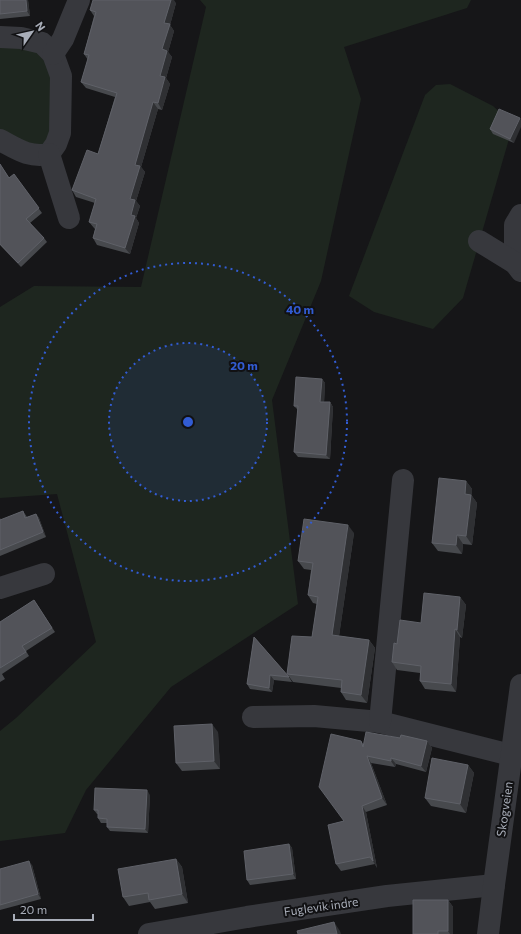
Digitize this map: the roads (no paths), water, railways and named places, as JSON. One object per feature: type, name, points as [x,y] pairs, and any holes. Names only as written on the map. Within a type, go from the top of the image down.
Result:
[{"type":"street","points":[[54,54],[63,40],[79,0]]},
{"type":"street","points":[[0,37],[21,38],[42,43],[54,54],[61,76],[60,133],[56,144],[49,154],[39,156],[26,153],[0,140]]},
{"type":"street","points":[[49,154],[69,218]]},
{"type":"street","points":[[518,267],[515,225],[521,215]]},
{"type":"street","points":[[479,241],[518,267]]},
{"type":"street","points":[[380,722],[403,480]]},
{"type":"street","points":[[0,588],[44,574]]},
{"type":"street","name":"Skogveien","points":[[488,934],[521,685]]},
{"type":"street","points":[[253,717],[314,716],[380,722],[511,755]]},
{"type":"street","name":"Fuglevik indre","points":[[149,934],[247,917],[387,896],[494,885]]}]
